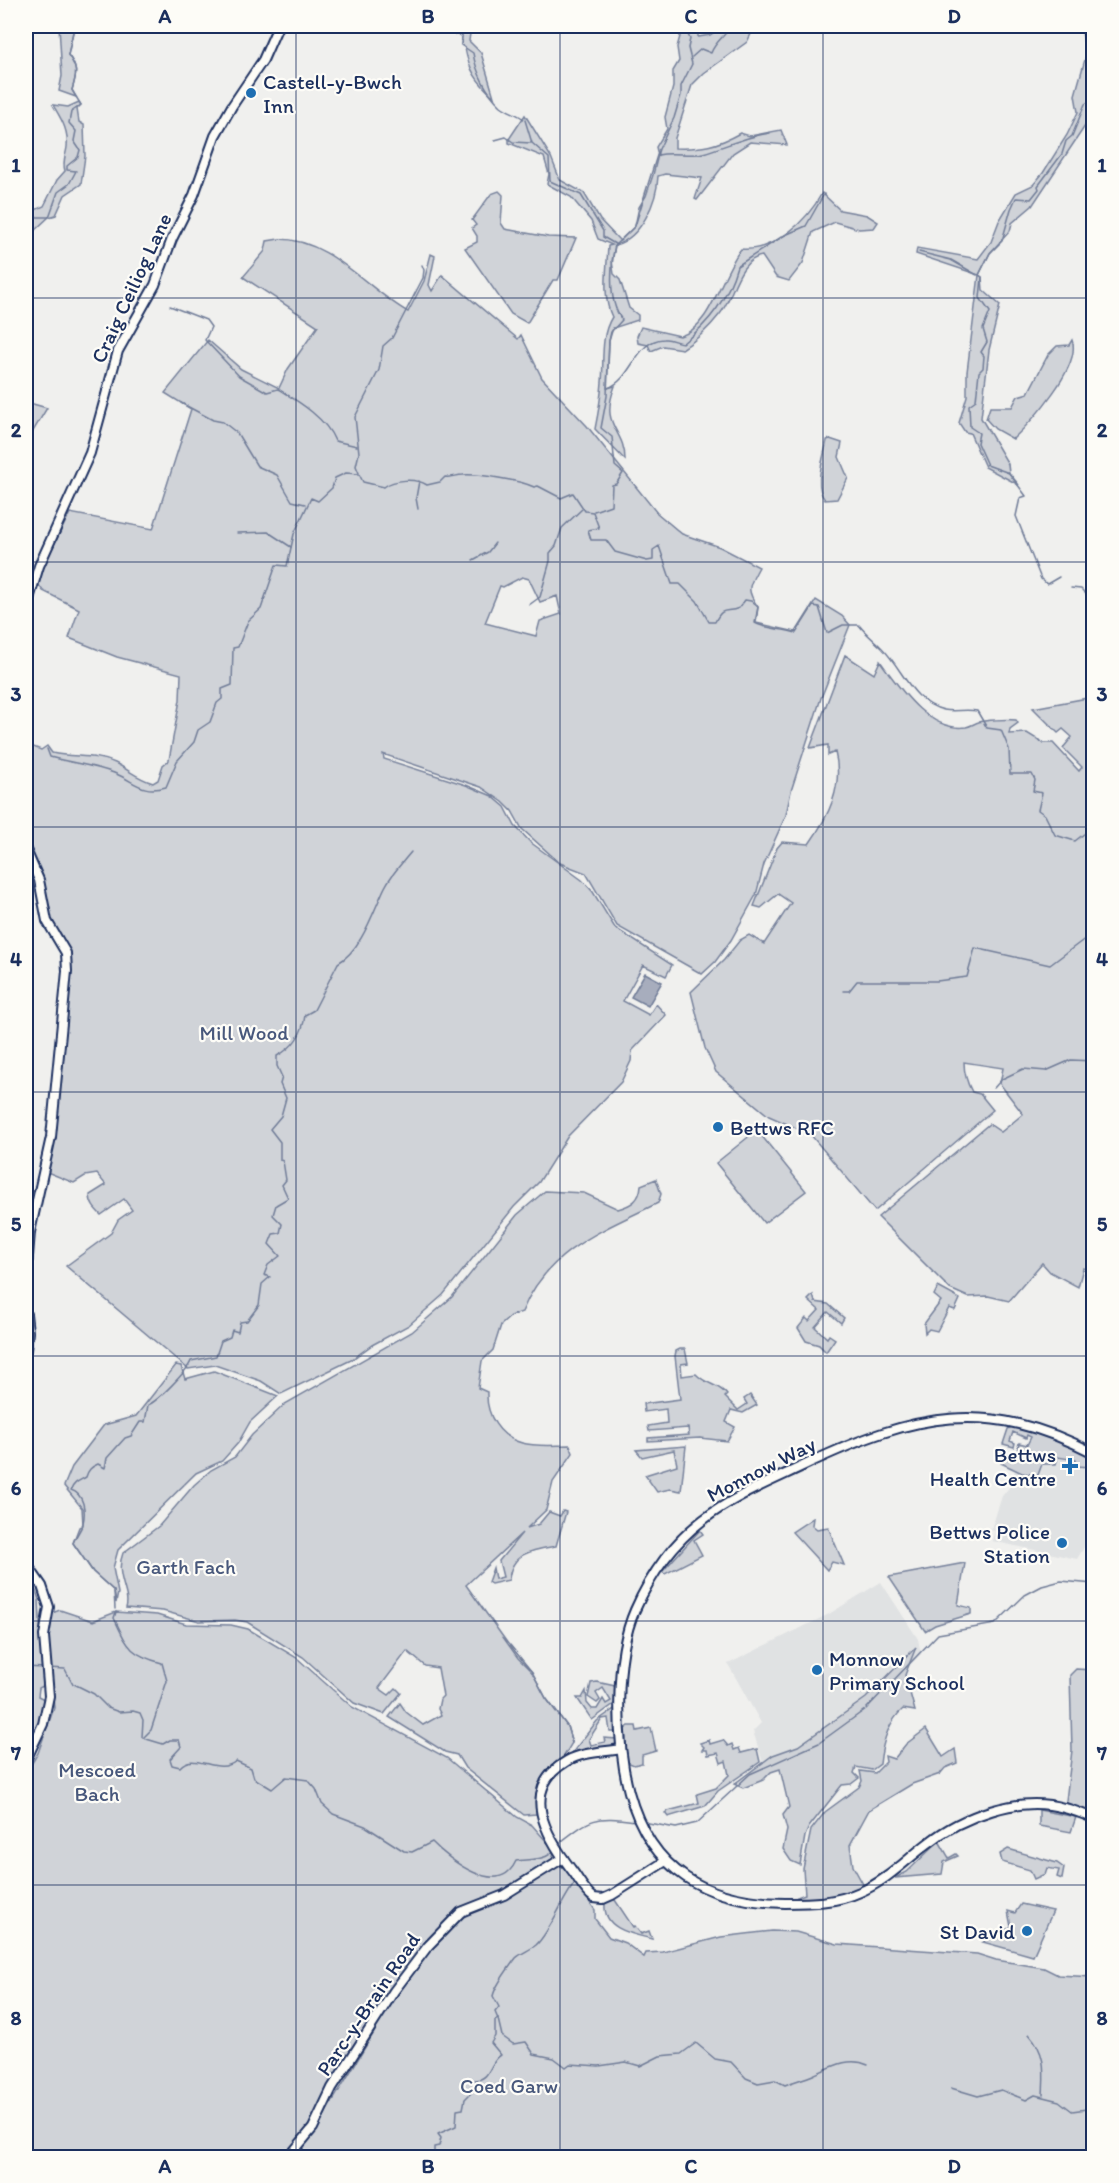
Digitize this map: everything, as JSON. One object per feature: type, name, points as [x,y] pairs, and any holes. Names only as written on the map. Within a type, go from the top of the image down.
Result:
[{"type":"street","name":"Craig Ceiliog Lane","points":[[26,609],[39,566],[90,453],[118,351],[155,285],[172,239],[194,195],[215,136],[263,60],[278,26]]},
{"type":"street","points":[[26,850],[39,880],[47,921],[66,953],[67,970],[51,1137],[30,1232],[26,1281]]},
{"type":"street","points":[[26,1314],[28,1332],[26,1350]]},
{"type":"street","name":"Monnow Way","points":[[1094,1453],[1059,1435],[1013,1421],[978,1417],[920,1422],[856,1442],[732,1501],[704,1519],[663,1560],[634,1611],[622,1669],[621,1749],[637,1817],[664,1862],[697,1885],[737,1899],[819,1903],[849,1896],[868,1888],[949,1828],[983,1814],[1017,1806],[1060,1806],[1094,1818]]},
{"type":"street","points":[[26,1564],[42,1586],[49,1606],[44,1636],[49,1708],[26,1760]]},
{"type":"street","points":[[621,1749],[569,1760],[552,1776],[543,1792],[540,1811],[544,1827],[589,1895],[598,1900],[612,1895],[664,1862]]},
{"type":"street","name":"Parc-y-Brain Road","points":[[288,2157],[313,2128],[332,2088],[394,1991],[428,1946],[461,1912],[504,1895],[561,1855]]},
{"type":"shaded area","points":[[1055,1434],[1093,1453],[1092,1534],[1077,1559],[992,1541],[995,1531],[991,1530],[1002,1496],[1012,1484],[1014,1472]]},
{"type":"shaded area","name":"Monnow Primary School","points":[[881,1582],[918,1639],[921,1654],[866,1709],[764,1766],[753,1731],[761,1723],[728,1664],[829,1614]]},
{"type":"green space","points":[[59,26],[81,26],[73,32],[68,55],[75,68],[76,75],[72,90],[76,97],[59,91],[62,76]]},
{"type":"green space","points":[[452,26],[471,26],[469,41],[481,53],[494,97],[475,75],[465,48],[461,45],[462,36],[452,34]]},
{"type":"green space","points":[[683,26],[698,26],[698,37],[710,35],[723,26],[755,26],[747,42],[704,73],[692,85],[675,138],[675,148],[709,146],[740,133],[750,136],[781,130],[787,145],[750,142],[733,153],[697,200],[695,199],[702,178],[665,174],[658,176],[655,197],[646,218],[633,235],[615,245],[612,261],[614,274],[620,280],[629,308],[638,315],[638,320],[613,328],[609,341],[607,388],[615,386],[611,400],[611,419],[624,449],[625,460],[595,429],[602,388],[604,340],[612,317],[607,301],[606,283],[608,246],[612,245],[598,239],[591,221],[571,197],[547,184],[549,174],[544,157],[509,143],[509,139],[525,115],[551,157],[560,180],[584,193],[600,220],[620,241],[635,226],[639,207],[646,196],[653,175],[658,155],[656,147],[667,129],[665,117],[673,87],[673,71],[679,61],[677,47]]},
{"type":"green space","points":[[1081,26],[1093,26],[1093,114],[1032,206],[1012,223],[1010,231],[990,253],[979,275],[916,254],[917,248],[978,259],[991,242],[999,221],[1016,193],[1033,185],[1067,135],[1078,112],[1075,95],[1086,56]]},
{"type":"green space","points":[[79,102],[81,105],[77,109],[79,122],[84,125],[85,156],[81,184],[65,195],[56,215],[49,217],[34,231],[26,223],[35,210],[44,206],[57,180],[65,171],[67,135],[53,105],[68,107]]},
{"type":"green space","points":[[499,191],[503,195],[501,223],[505,229],[548,237],[576,238],[558,280],[553,280],[527,323],[511,314],[465,248],[477,242],[477,236],[472,228],[476,225],[472,220],[491,194]]},
{"type":"green space","points":[[822,193],[840,210],[867,215],[878,222],[874,228],[859,229],[835,222],[813,232],[803,263],[789,281],[776,277],[762,256],[754,259],[741,272],[725,307],[712,324],[682,349],[663,346],[651,351],[648,345],[638,343],[637,336],[641,327],[680,336],[691,331],[708,311],[741,249],[753,249],[765,245],[788,233],[808,214]]},
{"type":"green space","name":"Mill Wood","points":[[279,239],[298,241],[315,247],[347,267],[408,312],[424,281],[431,254],[435,256],[429,285],[432,291],[442,275],[518,339],[521,335],[542,378],[587,426],[657,513],[682,534],[720,547],[759,567],[750,587],[751,596],[758,607],[756,623],[796,632],[816,600],[842,616],[850,625],[821,698],[791,791],[786,815],[764,864],[756,895],[731,940],[715,962],[702,974],[617,926],[586,873],[560,863],[522,829],[512,811],[503,802],[481,787],[383,754],[384,759],[466,785],[492,796],[505,807],[515,826],[530,842],[582,880],[593,892],[615,928],[672,965],[666,976],[643,965],[623,1001],[649,1015],[656,1004],[666,1015],[632,1051],[631,1061],[621,1082],[568,1136],[539,1182],[514,1207],[443,1295],[409,1325],[372,1345],[351,1360],[281,1394],[261,1381],[215,1365],[188,1369],[66,1266],[111,1233],[118,1220],[132,1210],[124,1199],[101,1215],[99,1213],[92,1204],[90,1195],[106,1185],[97,1174],[85,1176],[74,1183],[47,1172],[58,1073],[65,1038],[69,956],[62,936],[50,919],[45,886],[26,842],[26,744],[41,750],[47,746],[52,753],[107,760],[153,783],[158,780],[163,765],[169,760],[180,700],[181,674],[117,657],[69,638],[79,609],[43,591],[38,584],[46,561],[70,513],[153,529],[191,409],[165,393],[208,340],[241,369],[279,388],[288,369],[318,326],[243,277],[265,251],[267,241]],"holes":[[[522,577],[529,579],[540,602],[557,596],[561,614],[540,621],[536,636],[485,623],[500,586],[503,587]]]},
{"type":"green space","points":[[979,275],[982,277],[983,290],[1000,305],[989,350],[981,418],[1008,464],[1009,473],[1019,485],[985,467],[970,433],[965,432],[959,423],[967,396],[967,372]]},
{"type":"green space","points":[[1072,340],[1073,351],[1070,364],[1053,393],[1031,420],[1013,439],[995,429],[986,419],[990,407],[1012,407],[1018,396],[1028,393],[1048,355],[1057,346],[1069,345]]},
{"type":"green space","points":[[26,402],[47,408],[32,433],[26,432]]},
{"type":"green space","points":[[827,440],[842,443],[839,457],[848,478],[837,499],[825,500],[820,487],[820,479]]},
{"type":"green space","points":[[845,655],[874,674],[880,661],[916,706],[939,722],[952,727],[966,727],[981,721],[1016,720],[1018,723],[1010,729],[1009,734],[1027,733],[1043,743],[1053,743],[1079,771],[1082,767],[1063,748],[1072,737],[1063,729],[1058,733],[1033,708],[1093,697],[1094,1189],[1088,1195],[1093,1201],[1094,1272],[1083,1268],[1078,1287],[1050,1272],[1042,1263],[1009,1301],[988,1296],[968,1297],[950,1289],[878,1217],[989,1124],[1001,1132],[1023,1114],[1000,1084],[1003,1068],[964,1062],[966,1077],[972,1092],[980,1094],[993,1110],[875,1211],[810,1134],[769,1116],[716,1072],[705,1048],[691,992],[724,960],[740,940],[749,935],[764,944],[791,903],[778,894],[761,908],[754,906],[777,848],[782,842],[809,844],[832,801],[837,777],[835,752],[828,755],[828,745],[810,748]]},
{"type":"green space","points":[[757,1130],[806,1191],[764,1223],[716,1163]]},
{"type":"green space","name":"Garth Fach","points":[[656,1179],[661,1194],[658,1203],[597,1233],[562,1257],[546,1273],[522,1312],[511,1316],[501,1325],[493,1350],[482,1361],[478,1388],[487,1392],[489,1409],[501,1430],[514,1440],[527,1444],[570,1445],[573,1453],[553,1482],[546,1510],[527,1528],[539,1524],[549,1512],[560,1516],[563,1511],[566,1512],[556,1546],[525,1554],[514,1563],[509,1580],[491,1584],[488,1582],[493,1568],[495,1579],[503,1577],[499,1561],[522,1533],[466,1585],[518,1658],[532,1672],[546,1698],[567,1726],[572,1743],[539,1797],[536,1814],[524,1815],[465,1768],[457,1755],[445,1752],[389,1717],[400,1703],[406,1712],[423,1725],[441,1715],[438,1709],[443,1696],[438,1668],[425,1666],[407,1651],[379,1688],[389,1695],[396,1688],[401,1693],[384,1714],[354,1703],[303,1657],[247,1622],[199,1621],[163,1611],[126,1608],[127,1602],[120,1569],[123,1553],[159,1526],[194,1485],[211,1470],[235,1457],[252,1435],[285,1404],[412,1332],[452,1297],[517,1215],[545,1191],[584,1193],[618,1209],[634,1201],[639,1195],[641,1185]]},
{"type":"green space","points":[[938,1287],[960,1299],[955,1310],[949,1308],[937,1331],[929,1329],[925,1333],[924,1324],[941,1301],[934,1295]]},
{"type":"green space","points":[[813,1295],[815,1302],[828,1304],[844,1318],[841,1323],[828,1312],[815,1327],[827,1338],[829,1335],[835,1339],[826,1352],[819,1345],[806,1341],[798,1328],[806,1318],[809,1321],[819,1310],[808,1300]]},
{"type":"green space","points":[[685,1349],[688,1363],[681,1364],[682,1376],[696,1374],[727,1395],[725,1397],[738,1410],[747,1404],[744,1399],[750,1395],[757,1405],[743,1413],[731,1410],[726,1422],[735,1427],[727,1441],[700,1438],[648,1441],[648,1438],[689,1435],[688,1428],[649,1431],[648,1426],[667,1423],[666,1409],[644,1412],[643,1404],[680,1399],[675,1356],[676,1351]]},
{"type":"green space","points":[[176,1365],[181,1366],[185,1379],[214,1371],[278,1396],[250,1422],[238,1443],[222,1461],[196,1473],[118,1550],[113,1568],[118,1593],[116,1603],[114,1591],[93,1572],[73,1543],[79,1527],[83,1525],[82,1508],[64,1486],[72,1467],[104,1425],[136,1416]]},
{"type":"green space","points":[[1013,1426],[1070,1445],[1094,1459],[1093,1467],[1075,1466],[1076,1460],[1058,1457],[1056,1464],[1042,1464],[1038,1475],[1022,1473],[1001,1463],[1002,1458],[1008,1459],[1009,1454],[1016,1455],[1019,1443],[1027,1445],[1031,1437],[1027,1435],[1026,1438],[1013,1432],[1010,1441],[1015,1443],[1014,1447],[1003,1444],[1008,1429]]},
{"type":"green space","points":[[686,1446],[681,1491],[670,1489],[657,1492],[645,1475],[677,1465],[674,1450],[642,1457],[636,1450]]},
{"type":"green space","points":[[813,1518],[812,1525],[817,1529],[828,1527],[844,1565],[832,1562],[827,1570],[792,1532]]},
{"type":"green space","points":[[700,1530],[703,1534],[694,1540],[702,1555],[665,1574],[662,1572]]},
{"type":"green space","points":[[965,1563],[958,1605],[971,1608],[971,1614],[935,1625],[925,1631],[889,1577]]},
{"type":"green space","points":[[26,1578],[35,1589],[39,1599],[43,1686],[39,1688],[38,1696],[46,1700],[47,1706],[26,1756]]},
{"type":"green space","name":"Mescoed Bach","points":[[60,1610],[93,1621],[116,1612],[157,1615],[186,1624],[231,1625],[248,1629],[297,1658],[352,1707],[447,1758],[517,1817],[532,1825],[554,1850],[552,1862],[511,1890],[459,1912],[433,1938],[328,2091],[310,2127],[283,2157],[26,2157],[26,1773],[38,1753],[54,1708],[47,1636],[52,1613]]},
{"type":"green space","points":[[916,1647],[905,1675],[915,1711],[903,1709],[893,1720],[882,1749],[880,1764],[872,1770],[856,1767],[854,1773],[859,1778],[851,1784],[842,1785],[809,1827],[805,1836],[800,1865],[791,1861],[783,1849],[787,1830],[783,1815],[789,1807],[780,1769],[771,1772],[763,1780],[743,1788],[734,1784],[773,1755],[798,1746],[866,1698]]},
{"type":"green space","points":[[1076,1669],[1093,1670],[1093,1813],[1069,1806],[1066,1801],[1072,1750],[1070,1675]]},
{"type":"green space","points":[[597,1682],[619,1689],[618,1701],[592,1720],[577,1698],[582,1698],[586,1691],[587,1703],[592,1709],[597,1709],[603,1699],[606,1704],[611,1701],[603,1688],[596,1693],[600,1700],[597,1703],[588,1697],[591,1683]]},
{"type":"green space","points":[[617,1707],[617,1732],[610,1732],[608,1718],[602,1719],[589,1739],[591,1745],[605,1742],[604,1738],[617,1739],[615,1748],[569,1757],[597,1721]]},
{"type":"green space","points":[[629,1726],[636,1726],[637,1731],[651,1728],[656,1751],[642,1755],[642,1763],[634,1765],[627,1762],[625,1729]]},
{"type":"green space","points":[[926,1729],[943,1757],[955,1749],[957,1763],[945,1768],[940,1774],[912,1784],[869,1810],[850,1845],[853,1866],[864,1886],[834,1896],[799,1899],[797,1897],[805,1894],[803,1869],[811,1830],[825,1812],[859,1787],[862,1781],[860,1771],[875,1773],[886,1762],[885,1756],[894,1759],[906,1744]]},
{"type":"green space","points":[[709,1740],[710,1744],[723,1740],[728,1746],[732,1744],[734,1750],[739,1748],[741,1753],[757,1749],[760,1762],[718,1791],[705,1806],[668,1817],[665,1813],[668,1811],[699,1803],[697,1794],[716,1788],[729,1775],[726,1761],[721,1763],[718,1753],[708,1755],[707,1750],[702,1750],[704,1747],[700,1743]]},
{"type":"green space","points":[[1039,1810],[1076,1817],[1071,1832],[1039,1826]]},
{"type":"green space","points":[[939,1841],[949,1858],[956,1854],[958,1856],[944,1862],[942,1874],[895,1878],[907,1872]]},
{"type":"green space","points":[[1008,1849],[1057,1863],[1064,1868],[1062,1879],[1057,1877],[1059,1870],[1047,1868],[1045,1874],[1034,1879],[1030,1870],[1002,1862],[1000,1854]]},
{"type":"green space","name":"Coed Garw","points":[[561,1866],[569,1872],[595,1910],[595,1919],[609,1937],[625,1943],[644,1957],[646,1953],[663,1952],[721,1937],[772,1931],[796,1932],[837,1944],[977,1954],[996,1960],[1044,1968],[1058,1975],[1093,1977],[1093,2157],[294,2158],[314,2132],[375,2031],[379,2020],[422,1957],[456,1921],[554,1867]]},
{"type":"green space","points":[[613,1897],[633,1927],[635,1926],[641,1934],[649,1931],[652,1939],[614,1925],[606,1912],[605,1904]]},
{"type":"green space","points":[[1021,1904],[1053,1911],[1033,1956],[983,1942],[1011,1927],[1008,1911],[1015,1913]]},
{"type":"water","points":[[645,973],[662,982],[648,1006],[631,997]]},
{"type":"waterway","points":[[26,223],[31,217],[49,217],[58,192],[69,184],[76,171],[67,170],[67,166],[78,157],[80,150],[74,141],[76,131],[69,123],[71,112],[81,105],[72,90],[76,71],[68,55],[73,32],[81,26]]},
{"type":"waterway","points":[[463,26],[461,45],[473,53],[482,81],[501,106],[525,120],[532,143],[549,158],[550,181],[581,195],[603,231],[603,237],[615,244]]},
{"type":"waterway","points":[[594,511],[611,505],[612,485],[616,484],[623,473],[615,466],[612,437],[601,428],[607,396],[609,341],[611,332],[622,320],[614,303],[613,294],[612,263],[615,245],[635,226],[659,149],[674,118],[681,95],[681,86],[692,64],[688,48],[690,39],[686,30],[688,26]]},
{"type":"waterway","points":[[692,57],[701,49],[711,53],[730,26]]},
{"type":"waterway","points":[[1059,577],[1047,584],[1041,579],[1016,516],[1020,498],[1026,496],[1009,473],[987,465],[977,443],[979,433],[970,427],[969,405],[976,400],[979,372],[983,368],[984,356],[981,352],[987,342],[983,329],[990,312],[980,298],[982,277],[979,275],[990,253],[1002,241],[1016,198],[1031,199],[1039,189],[1038,186],[1062,154],[1066,141],[1072,136],[1085,104],[1094,98]]},
{"type":"waterway","points":[[658,155],[698,154],[753,136],[770,133]]},
{"type":"waterway","points":[[495,140],[506,137],[513,142],[531,143]]},
{"type":"waterway","points":[[608,388],[623,377],[640,353],[654,341],[669,339],[683,343],[692,336],[709,319],[723,299],[737,266],[783,236],[806,226],[824,194]]},
{"type":"waterway","points":[[26,224],[34,231],[26,241]]},
{"type":"waterway","points":[[919,252],[951,260],[977,275]]},
{"type":"waterway","points":[[26,259],[30,269],[26,274]]},
{"type":"waterway","points":[[359,473],[356,466],[359,453],[355,417],[379,370],[383,346],[392,338],[423,278],[422,265]]},
{"type":"waterway","points":[[170,306],[206,320],[211,327],[205,340],[239,376],[267,392],[278,389],[319,418],[335,441],[357,446]]},
{"type":"waterway","points":[[181,403],[213,420],[223,422],[237,433],[257,466],[277,475],[292,501],[305,504]]},
{"type":"waterway","points":[[47,749],[50,757],[106,770],[144,788],[166,787],[177,761],[194,742],[198,730],[210,722],[217,703],[222,699],[222,689],[232,685],[233,648],[238,647],[248,621],[261,609],[276,565],[287,566],[294,534],[311,498],[318,501],[332,488],[335,478],[346,473],[359,474],[363,482],[384,487],[399,481],[411,480],[427,485],[440,482],[445,477],[479,475],[538,486],[561,498],[573,493],[585,511],[593,512],[599,528],[588,530],[591,540],[606,540],[615,552],[647,561],[653,560],[653,550],[659,546],[672,584],[680,584],[697,601],[709,622],[715,622],[720,613],[739,608],[745,600],[751,601],[758,607],[755,623],[765,627],[796,633],[813,606],[819,607],[827,633],[843,625],[859,625],[889,656],[916,693],[924,700],[944,710],[977,711],[987,728],[1001,730],[1009,749],[1010,774],[1032,774],[1035,780],[1033,791],[1042,793],[1038,810],[1045,815],[1055,835],[1075,841],[1089,830],[1094,840]]},
{"type":"waterway","points":[[418,509],[416,498],[419,481]]},
{"type":"waterway","points":[[529,605],[540,597],[550,553],[556,546],[562,528],[582,509]]},
{"type":"waterway","points":[[237,533],[268,532],[291,547]]},
{"type":"waterway","points":[[473,560],[488,552],[495,543]]},
{"type":"waterway","points":[[1071,588],[1081,589],[1094,602]]},
{"type":"waterway","points":[[115,1609],[114,1591],[93,1572],[73,1543],[82,1525],[84,1513],[79,1495],[71,1490],[75,1483],[86,1477],[93,1466],[98,1464],[105,1468],[107,1458],[125,1438],[131,1436],[140,1422],[145,1422],[148,1405],[172,1385],[191,1361],[216,1356],[221,1341],[230,1337],[232,1330],[238,1332],[240,1322],[247,1321],[259,1305],[262,1284],[270,1277],[264,1275],[268,1265],[280,1256],[269,1244],[273,1234],[280,1233],[282,1224],[273,1215],[276,1205],[288,1198],[282,1185],[286,1180],[283,1161],[280,1160],[280,1142],[270,1129],[281,1116],[286,1098],[280,1084],[282,1077],[277,1066],[277,1056],[297,1039],[305,1015],[314,1010],[338,963],[354,949],[361,939],[387,883],[411,852]]},
{"type":"waterway","points":[[843,991],[849,991],[857,981],[937,981],[967,977],[975,948],[1050,965],[1094,932]]},
{"type":"waterway","points":[[994,1088],[1002,1079],[1023,1069],[1046,1071],[1071,1060],[1094,1061]]},
{"type":"waterway","points":[[643,1822],[676,1828],[697,1823],[750,1774],[819,1743],[866,1709],[938,1634],[995,1624],[1025,1595],[1042,1586],[1061,1581],[1094,1584]]},
{"type":"waterway","points":[[116,1612],[114,1618],[127,1643],[136,1652],[162,1663],[167,1681],[151,1730],[144,1737]]},
{"type":"waterway","points":[[26,1626],[29,1633],[26,1639]]},
{"type":"waterway","points":[[510,1645],[532,1672],[546,1698],[567,1726],[572,1743]]},
{"type":"waterway","points":[[26,1667],[44,1668]]},
{"type":"waterway","points":[[48,1668],[65,1669],[72,1683],[94,1694],[108,1708],[119,1712],[140,1713],[143,1720],[142,1737]]},
{"type":"waterway","points":[[143,1738],[163,1744],[170,1740],[179,1740],[181,1747],[170,1759],[172,1765],[180,1767],[192,1761],[221,1766],[236,1761],[251,1768],[254,1778],[272,1789],[286,1777],[308,1780],[316,1789],[322,1804],[333,1814],[365,1826],[404,1851],[412,1852],[432,1842],[462,1866],[486,1876],[498,1877],[508,1872],[516,1861],[542,1858],[554,1850]]},
{"type":"waterway","points":[[558,1844],[593,1821],[601,1819],[635,1821]]},
{"type":"waterway","points":[[445,2158],[443,2154],[434,2154],[434,2147],[439,2146],[441,2138],[438,2134],[456,2126],[457,2110],[463,2109],[465,2099],[476,2088],[475,2080],[484,2077],[501,2055],[491,2043],[495,2036],[495,2021],[498,2019],[495,2012],[499,2007],[493,1996],[497,1987],[516,1958],[534,1947],[541,1939],[575,1883]]},
{"type":"waterway","points":[[498,2019],[502,2036],[513,2044],[526,2042],[534,2054],[554,2058],[566,2067],[570,2064],[599,2066],[626,2062],[640,2066],[660,2056],[681,2054],[696,2043],[715,2059],[731,2062],[746,2078],[758,2083],[775,2080],[785,2085],[847,2062],[868,2065]]},
{"type":"waterway","points":[[1029,2034],[1042,2056],[1043,2095]]},
{"type":"waterway","points":[[951,2088],[978,2096],[1001,2090],[1026,2100],[1035,2095],[1059,2101],[1072,2111],[1094,2108]]},
{"type":"place","name":"Castell-y-Bwch Inn","points":[[251,93]]},
{"type":"place","name":"Bettws RFC","points":[[718,1127]]},
{"type":"place","name":"Bettws Health Centre","points":[[1070,1466]]},
{"type":"place","name":"Bettws Police Station","points":[[1062,1543]]},
{"type":"place","name":"Monnow Primary School","points":[[817,1670]]},
{"type":"place","name":"St David","points":[[1027,1931]]}]
